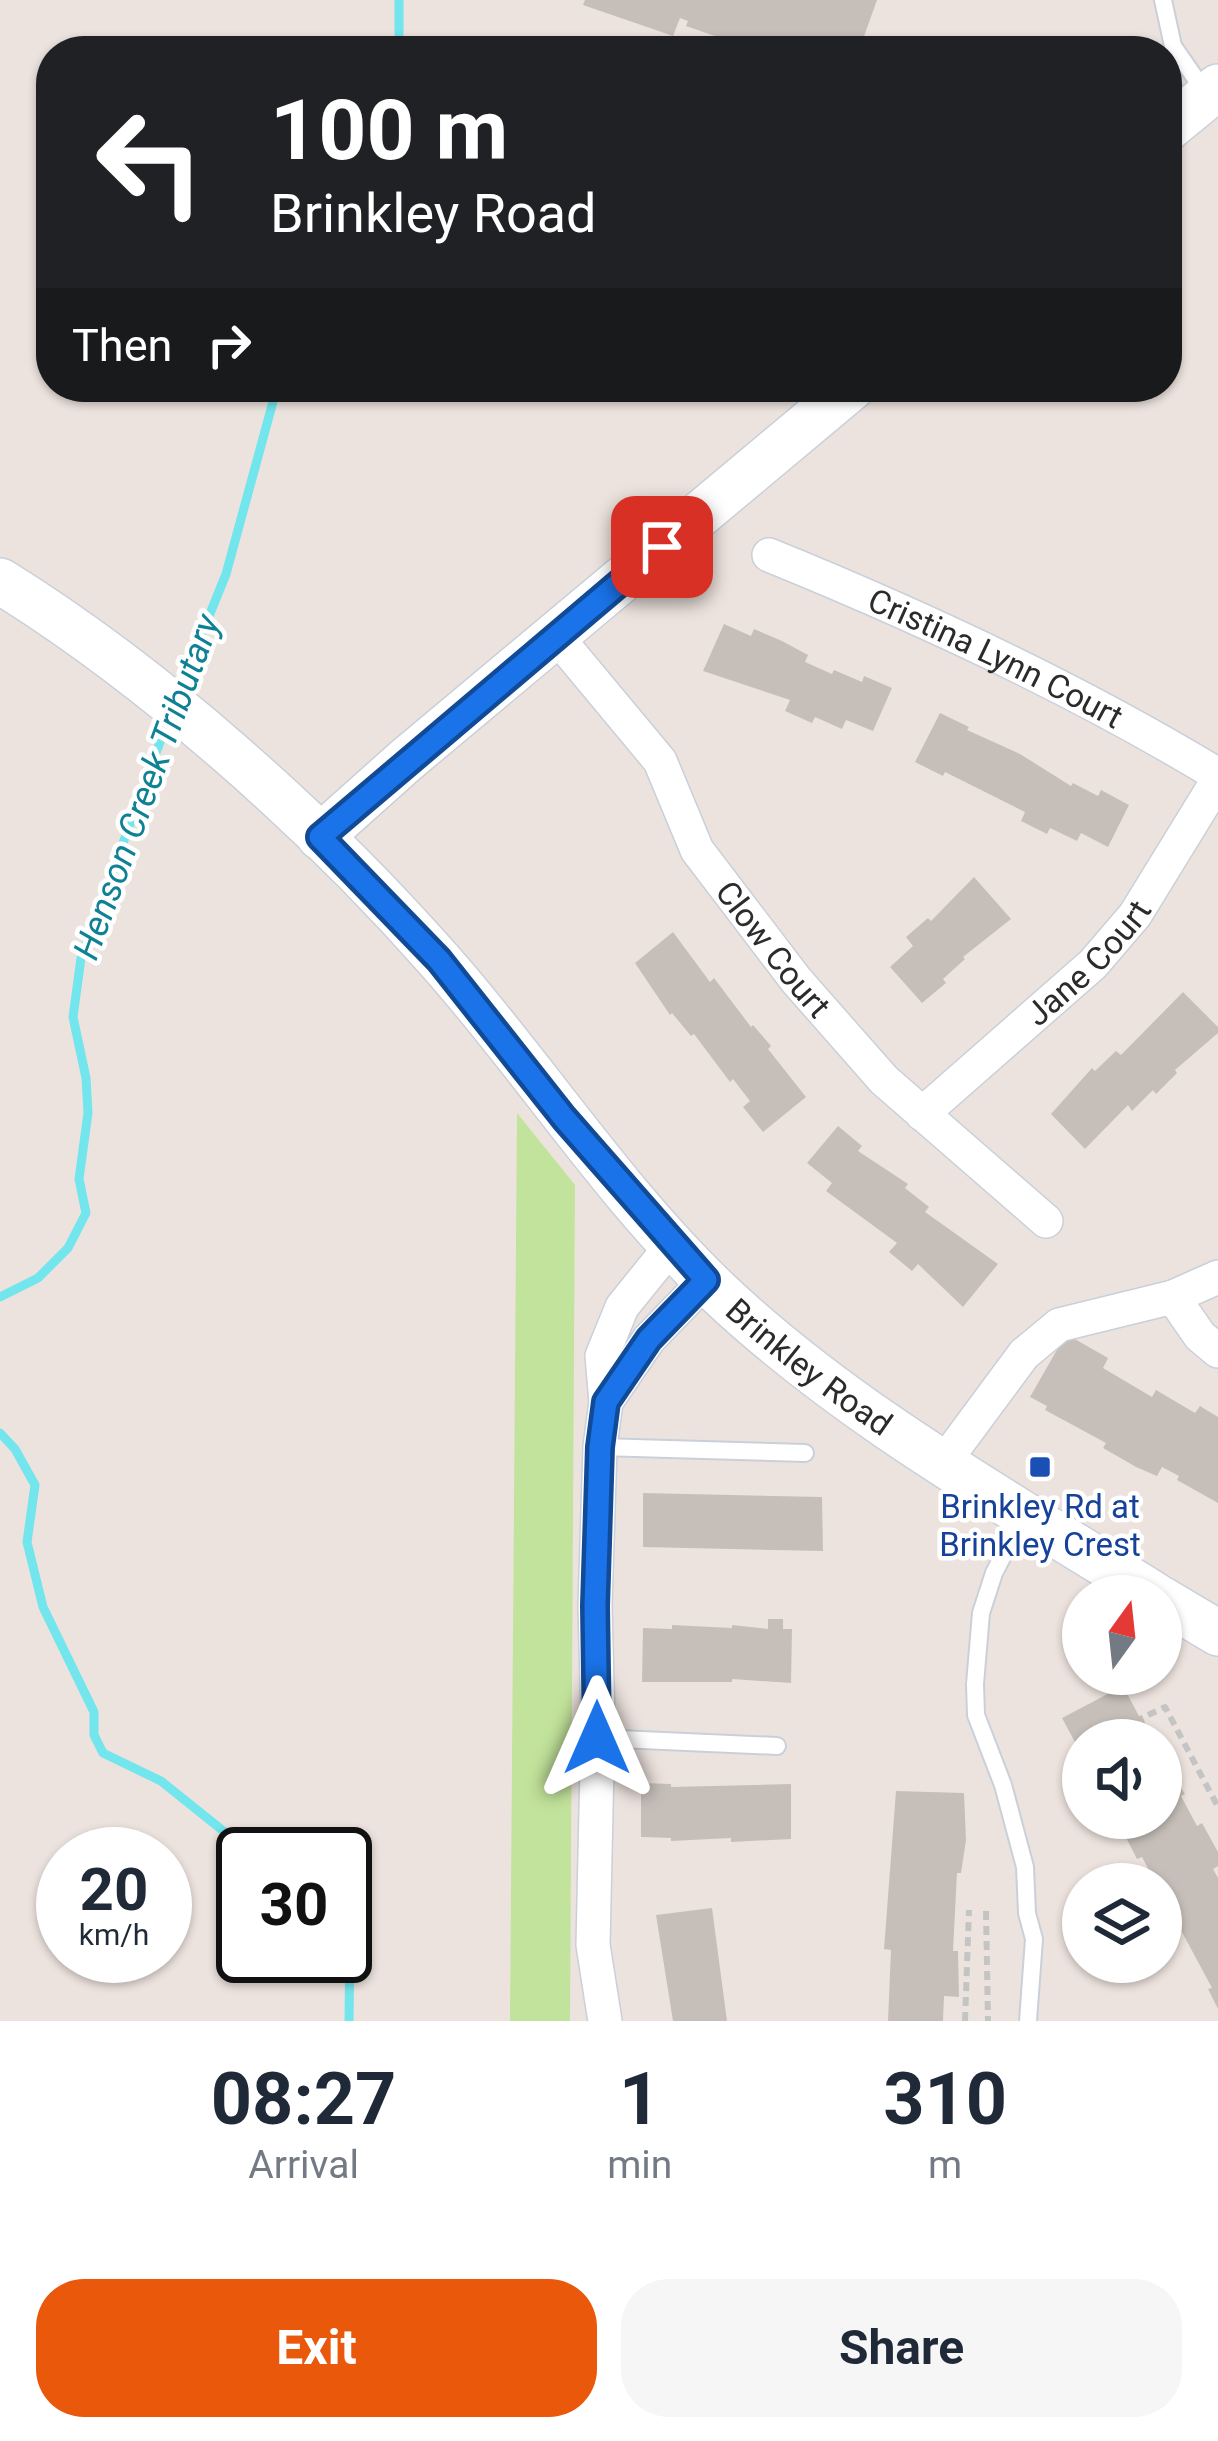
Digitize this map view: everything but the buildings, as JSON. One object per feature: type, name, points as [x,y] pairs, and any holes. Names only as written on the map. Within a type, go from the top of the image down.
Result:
[{"type":"main road","points":[[1182,118],[1214,96]]},
{"type":"main road","points":[[320,837],[834,402]]},
{"type":"main road","name":"Brinkley Road","points":[[0,581],[196,725],[320,837],[439,960],[672,1245],[777,1345],[944,1462],[1122,1575]]},
{"type":"main road","name":"Brinkley Road","points":[[1182,1612],[1218,1633]]},
{"type":"street","name":"Cristina Lynn Court","points":[[769,555],[961,637],[1155,736],[1218,777]]},
{"type":"street","name":"Clow Court","points":[[556,636],[660,761],[697,850],[848,1039],[922,1114],[1046,1221]]},
{"type":"street","name":"Jane Court","points":[[922,1114],[1094,964],[1135,915],[1218,777]]},
{"type":"street","points":[[605,2021],[593,1945],[595,1606],[606,1402],[602,1356],[622,1306],[672,1245]]},
{"type":"street","points":[[944,1462],[1024,1354],[1059,1325],[1173,1297],[1218,1277]]},
{"type":"street","points":[[606,1402],[649,1339],[706,1280]]},
{"type":"street","points":[[1173,1297],[1200,1336],[1218,1351]]},
{"type":"lane","points":[[1163,0],[1171,36]]},
{"type":"lane","points":[[1182,57],[1214,96]]},
{"type":"lane","points":[[600,1447],[805,1454]]},
{"type":"lane","points":[[1024,1514],[994,1573],[981,1613],[975,1684],[976,1715],[1003,1785],[1025,1867],[1034,1939],[1028,2021]]},
{"type":"lane","points":[[597,1738],[777,1746]]},
{"type":"path","points":[[1148,1715],[1166,1707],[1218,1807]]},
{"type":"path","points":[[965,2021],[969,1910]]},
{"type":"path","points":[[986,1912],[988,2021]]},
{"type":"green space","points":[[517,1113],[575,1185],[570,2021],[510,2021]]},
{"type":"waterway","name":"Henson Creek Tributary","points":[[399,0],[399,36]]},
{"type":"waterway","name":"Henson Creek Tributary","points":[[178,693],[226,574],[273,402]]},
{"type":"waterway","name":"Henson Creek Tributary","points":[[0,1297],[38,1278],[68,1248],[86,1213],[79,1179],[88,1113],[86,1078],[73,1017],[81,958],[168,720]]},
{"type":"waterway","name":"Henson Creek Tributary","points":[[0,1433],[35,1485],[27,1542],[43,1607],[94,1712],[94,1735],[103,1753],[161,1781],[218,1827]]},
{"type":"waterway","name":"Henson Creek Tributary","points":[[349,1983],[349,2021]]},
{"type":"place","name":"Brinkley Rd at Brinkley Crest","points":[[1040,1467]]},
{"type":"route","points":[[597,1738],[595,1606],[606,1402],[649,1339],[706,1280],[564,1118],[439,960],[320,837],[662,547]]}]
